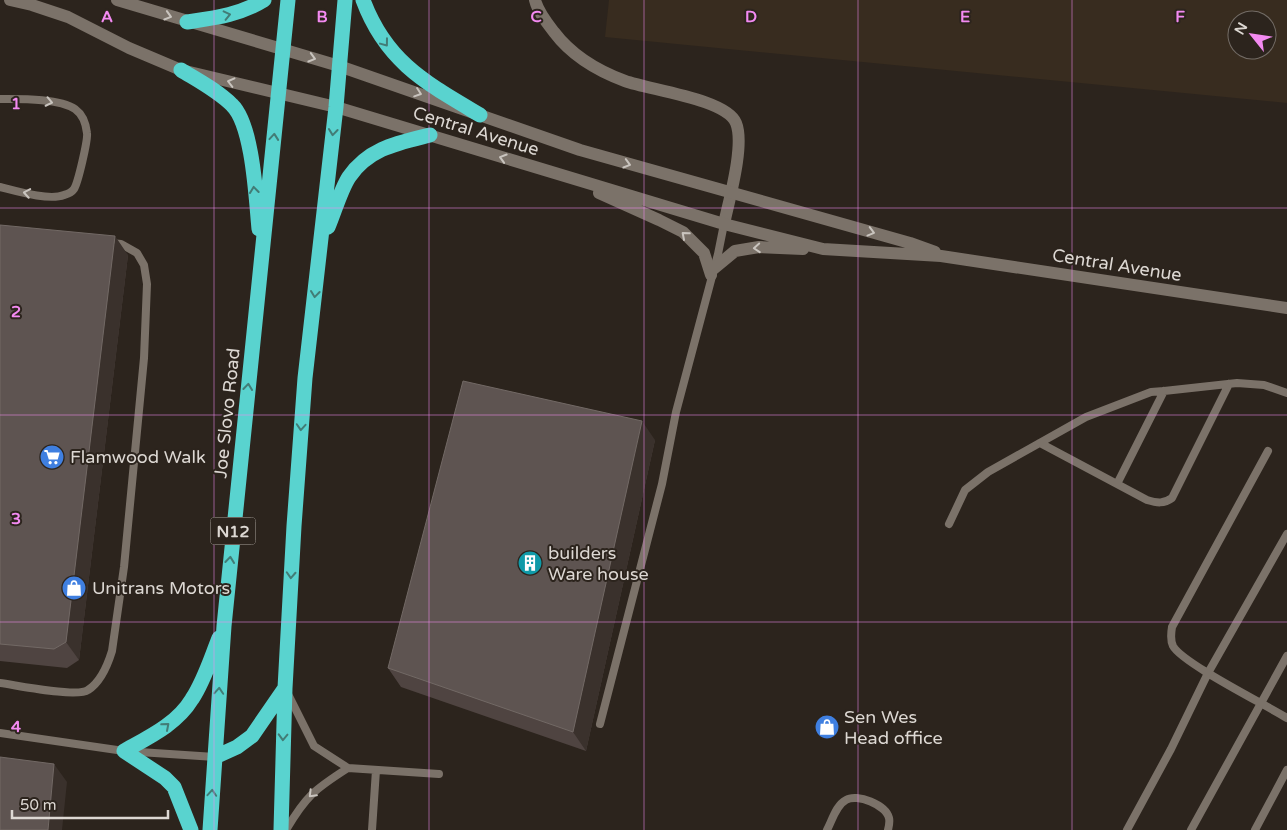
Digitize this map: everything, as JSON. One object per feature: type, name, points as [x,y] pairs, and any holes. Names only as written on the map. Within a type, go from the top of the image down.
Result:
[{"type":"highway","points":[[187,22],[228,16],[264,0]]},
{"type":"highway","name":"Joe Slovo Road","points":[[210,830],[224,626],[288,0]]},
{"type":"highway","points":[[281,830],[285,688],[304,388],[336,107],[345,0]]},
{"type":"highway","points":[[363,0],[385,44],[402,62],[428,84],[480,116]]},
{"type":"highway","points":[[181,70],[217,92],[234,106],[242,118],[248,144],[263,255]]},
{"type":"highway","points":[[321,245],[349,178],[367,157],[390,145],[430,135]]},
{"type":"highway","points":[[191,830],[174,787],[166,778],[124,751],[159,732],[185,709],[198,689],[224,626]]},
{"type":"highway","points":[[215,757],[237,747],[252,736],[285,688]]},
{"type":"street","points":[[0,3],[10,0]]},
{"type":"street","name":"Central Avenue","points":[[10,0],[68,17],[129,48],[181,70],[336,107],[724,224],[823,249],[941,256],[1287,308]]},
{"type":"street","name":"Central Avenue","points":[[117,0],[339,66],[580,150],[731,194],[910,242],[941,256]]},
{"type":"street","points":[[535,0],[545,21],[560,39],[577,56],[603,72],[627,82],[712,105],[732,116],[737,124],[739,136],[731,194],[724,224]]},
{"type":"street","points":[[550,172],[683,232],[704,253],[712,273],[735,251],[758,247],[823,249]]},
{"type":"lane","points":[[0,99],[41,100],[70,106],[78,111],[84,121],[87,134],[77,183],[70,193],[58,197],[27,194],[0,187]]},
{"type":"lane","points":[[600,724],[662,484],[676,412],[724,224]]},
{"type":"lane","points":[[0,683],[76,694],[88,691],[100,678],[109,662],[112,651],[124,567],[144,358],[147,284],[144,265],[137,253],[121,244],[105,242]]},
{"type":"lane","points":[[1040,443],[1117,484],[1156,503],[1163,503],[1172,498],[1229,384]]},
{"type":"lane","points":[[949,524],[965,490],[988,472],[1086,417],[1151,392],[1229,384],[1264,385],[1287,393]]},
{"type":"lane","points":[[1117,484],[1164,391]]},
{"type":"lane","points":[[1268,451],[1172,627],[1171,634],[1173,646],[1180,654],[1287,718]]},
{"type":"lane","points":[[1127,830],[1171,749],[1208,672],[1287,534]]},
{"type":"lane","points":[[1191,830],[1287,656]]},
{"type":"lane","points":[[285,688],[314,746],[348,768],[439,774]]},
{"type":"lane","points":[[0,733],[124,751],[215,757]]},
{"type":"lane","points":[[286,830],[298,809],[310,794],[348,768]]},
{"type":"lane","points":[[372,830],[376,770]]},
{"type":"lane","points":[[1255,830],[1287,770]]},
{"type":"lane","points":[[827,830],[840,804],[851,797],[858,797],[876,804],[886,812],[889,818],[888,830]]},
{"type":"shaded area","points":[[609,0],[1287,0],[1287,103],[605,37]]},
{"type":"building","name":"Flamwood Walk","points":[[0,225],[115,236],[66,642],[54,649],[0,644]]},
{"type":"building","name":"builders Ware house","points":[[463,381],[642,421],[573,732],[388,668]]},
{"type":"building","points":[[0,757],[54,764],[48,830],[0,830]]},
{"type":"place","name":"Flamwood Walk","points":[[52,457]]},
{"type":"place","name":"builders Ware house","points":[[530,563]]},
{"type":"place","name":"Unitrans Motors","points":[[74,588]]},
{"type":"place","name":"Sen Wes Head office","points":[[827,727]]}]
